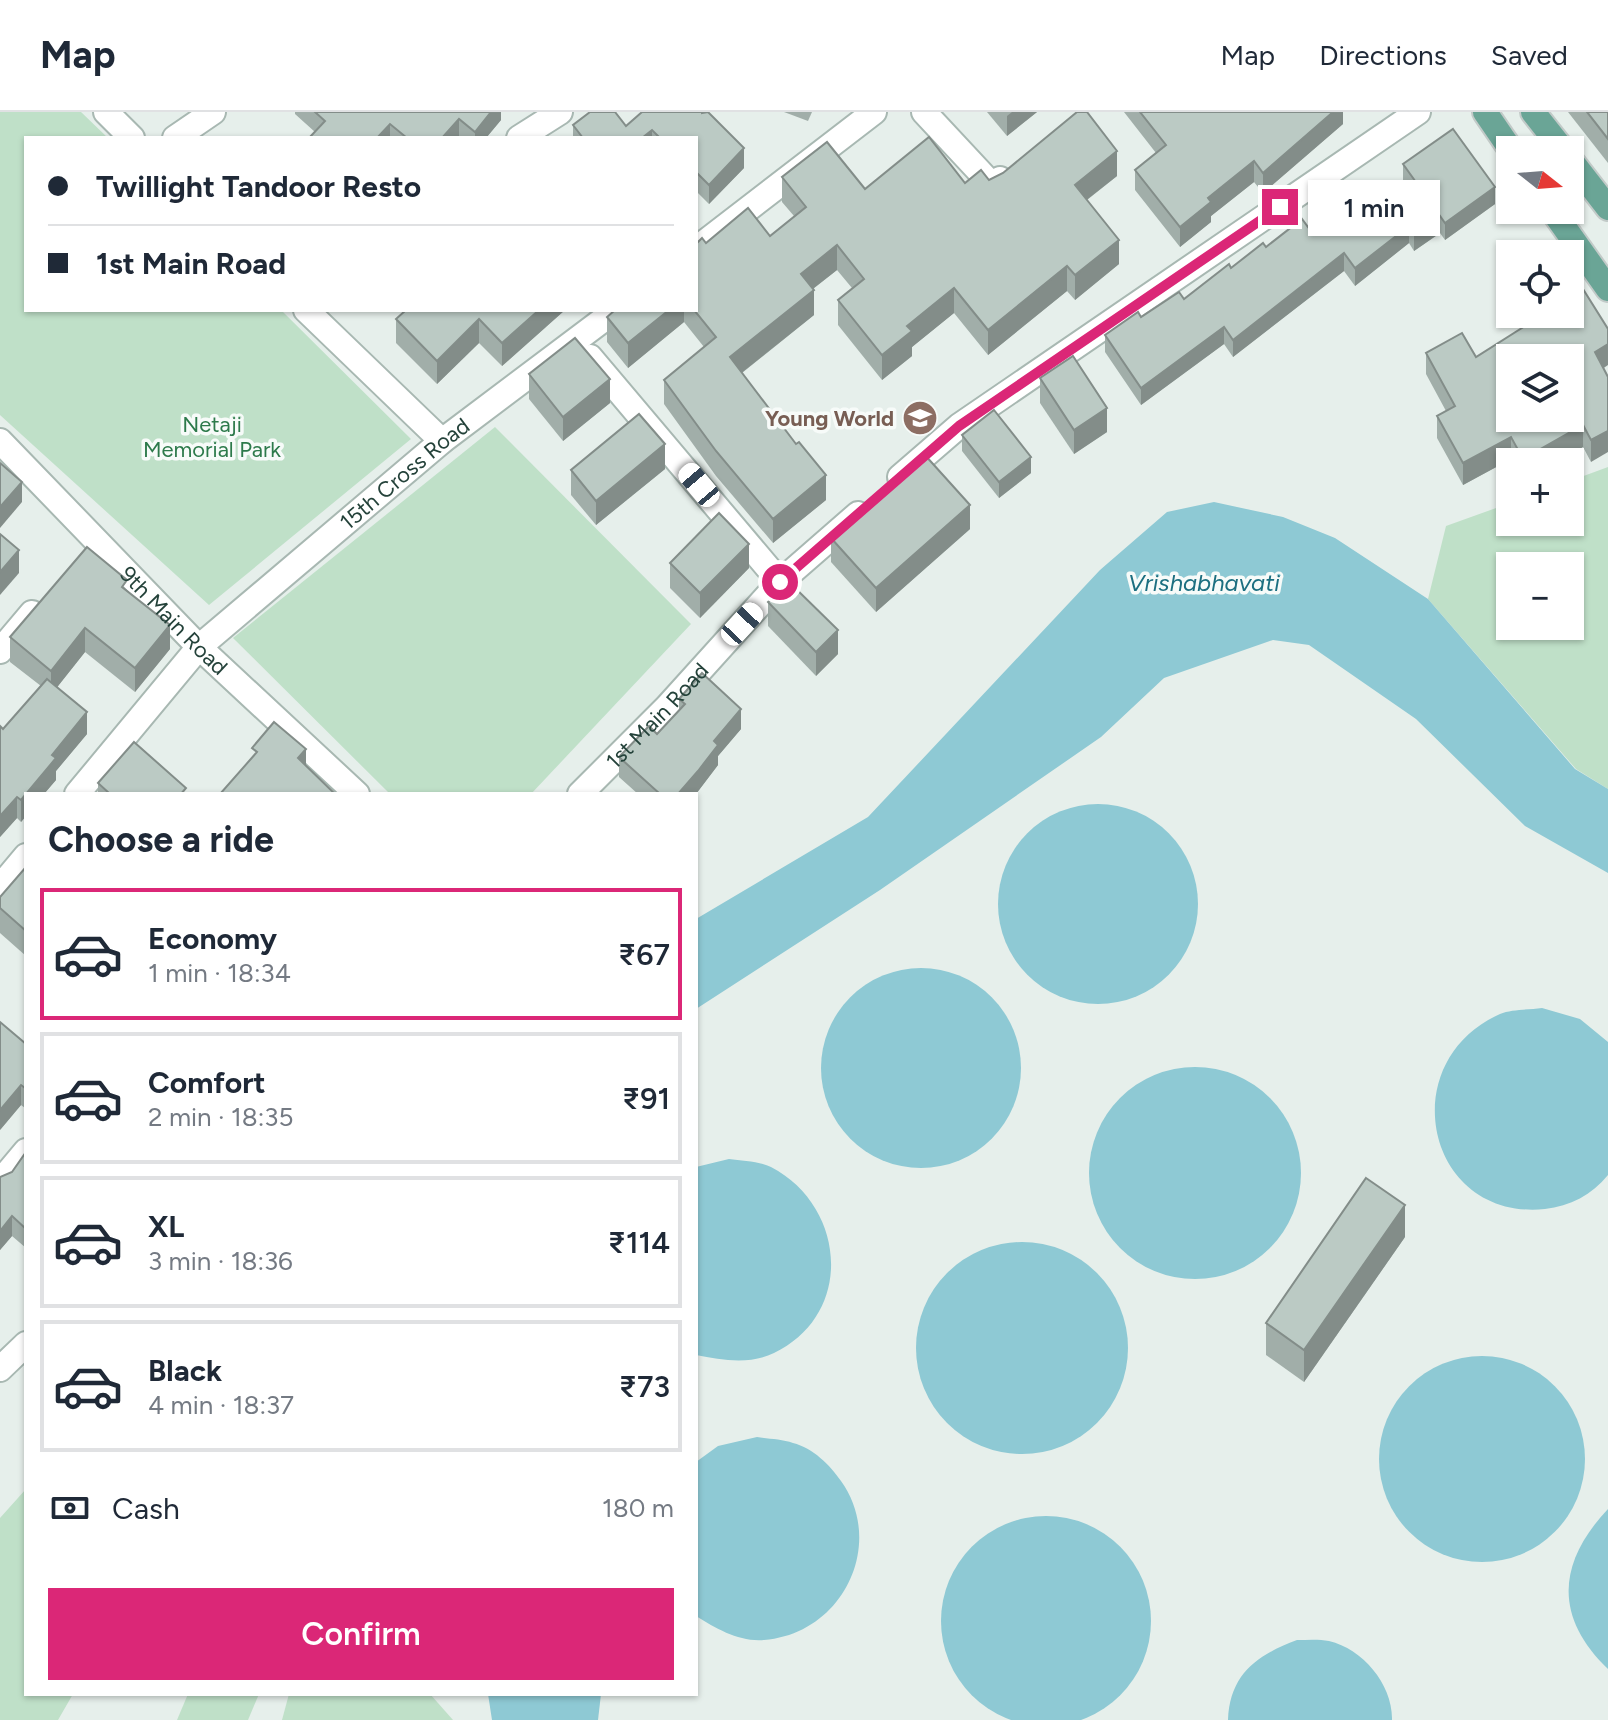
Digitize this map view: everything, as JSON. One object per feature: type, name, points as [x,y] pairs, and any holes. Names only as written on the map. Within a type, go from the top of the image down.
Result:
[{"type":"main road","points":[[1485,112],[1501,136]]},
{"type":"main road","points":[[1533,112],[1552,136]]},
{"type":"main road","points":[[1584,177],[1608,208]]},
{"type":"main road","points":[[1562,224],[1608,289]]},
{"type":"street","points":[[106,112],[130,136]]},
{"type":"street","points":[[178,136],[213,112]]},
{"type":"street","points":[[522,136],[560,112]]},
{"type":"street","points":[[698,247],[874,112]]},
{"type":"street","points":[[924,112],[993,186],[1015,167]]},
{"type":"street","name":"1st Main Road","points":[[582,792],[667,707],[780,582],[959,426],[1418,112]]},
{"type":"street","points":[[308,312],[442,441]]},
{"type":"street","name":"15th Cross Road","points":[[79,792],[199,647],[442,441],[613,312]]},
{"type":"street","points":[[576,340],[780,582]]},
{"type":"street","name":"9th Main Road","points":[[0,441],[199,647],[355,792]]},
{"type":"street","points":[[76,560],[95,538]]},
{"type":"street","points":[[0,651],[48,594]]},
{"type":"street","points":[[0,887],[24,858]]},
{"type":"street","points":[[0,1182],[24,1153]]},
{"type":"street","points":[[0,1369],[24,1346]]},
{"type":"green space","name":"Netaji Memorial Park","points":[[0,112],[81,112],[106,136],[24,136],[24,312],[283,312],[411,439],[209,605],[0,415]]},
{"type":"green space","points":[[495,427],[691,624],[533,792],[388,792],[233,638]]},
{"type":"green space","points":[[1608,467],[1608,789],[1576,769],[1428,599],[1446,526],[1496,508],[1496,536],[1584,536],[1584,476]]},
{"type":"green space","points":[[24,1491],[24,1696],[72,1696],[58,1720],[0,1720],[0,1518]]},
{"type":"green space","points":[[187,1696],[258,1696],[248,1720],[177,1720]]},
{"type":"green space","points":[[288,1696],[432,1696],[453,1720],[282,1720]]},
{"type":"water","name":"Vrishabhavati","points":[[1214,502],[1283,517],[1335,538],[1428,599],[1575,769],[1608,789],[1608,873],[1525,826],[1416,719],[1309,645],[1273,640],[1164,678],[1101,737],[880,890],[698,1008],[698,918],[868,817],[1100,570],[1167,512]]},
{"type":"water","points":[[1098,804],[1136,812],[1169,833],[1190,866],[1198,904],[1190,942],[1169,975],[1136,996],[1098,1004],[1060,996],[1027,975],[1006,942],[998,904],[1006,866],[1027,833],[1060,812]]},
{"type":"water","points":[[921,968],[959,976],[992,997],[1013,1030],[1021,1068],[1013,1106],[992,1139],[959,1160],[921,1168],[883,1160],[850,1139],[829,1106],[821,1068],[829,1030],[850,997],[883,976]]},
{"type":"water","points":[[1542,1008],[1580,1019],[1608,1042],[1608,1175],[1588,1194],[1563,1205],[1545,1209],[1504,1206],[1473,1190],[1450,1165],[1437,1134],[1435,1100],[1445,1066],[1466,1037],[1500,1014]]},
{"type":"water","points":[[1195,1067],[1236,1075],[1270,1098],[1293,1132],[1301,1173],[1293,1214],[1270,1248],[1236,1271],[1195,1279],[1154,1271],[1120,1248],[1097,1214],[1089,1173],[1097,1132],[1120,1098],[1154,1075]]},
{"type":"water","points":[[729,1159],[771,1167],[796,1185],[814,1207],[826,1233],[831,1260],[828,1287],[818,1313],[800,1335],[765,1357],[726,1360],[698,1355],[698,1167]]},
{"type":"water","points":[[1022,1242],[1062,1250],[1097,1273],[1120,1308],[1128,1348],[1120,1388],[1097,1423],[1062,1446],[1022,1454],[982,1446],[947,1423],[924,1388],[916,1348],[924,1308],[947,1273],[982,1250]]},
{"type":"water","points":[[1482,1356],[1522,1363],[1555,1386],[1578,1419],[1585,1459],[1578,1499],[1555,1532],[1522,1555],[1482,1562],[1442,1555],[1409,1532],[1386,1499],[1379,1459],[1386,1419],[1409,1386],[1442,1363]]},
{"type":"water","points":[[757,1437],[800,1445],[826,1463],[841,1481],[854,1506],[859,1532],[857,1557],[849,1582],[835,1604],[816,1621],[792,1634],[764,1640],[737,1637],[698,1617],[698,1461],[718,1446]]},
{"type":"water","points":[[1608,1509],[1608,1669],[1578,1630],[1571,1610],[1569,1590],[1571,1570],[1579,1549]]},
{"type":"water","points":[[1026,1518],[1066,1518],[1104,1534],[1133,1563],[1149,1601],[1149,1641],[1133,1679],[1104,1708],[1076,1721],[1016,1721],[988,1708],[959,1679],[943,1641],[943,1601],[959,1563],[988,1534]]},
{"type":"water","points":[[1297,1640],[1329,1641],[1342,1645],[1364,1660],[1374,1670],[1387,1694],[1392,1720],[1228,1720],[1234,1690],[1248,1668],[1270,1652]]},
{"type":"water","points":[[488,1696],[601,1696],[598,1720],[492,1720]]},
{"type":"building","points":[[315,112],[491,112],[475,132],[459,119],[444,136],[405,136],[390,124],[379,136],[311,136],[325,121]]},
{"type":"building","points":[[590,112],[615,112],[626,126],[642,112],[708,112],[744,148],[709,185],[698,174],[698,136],[658,136],[652,130],[644,136],[581,136],[573,125]]},
{"type":"building","points":[[1077,112],[1087,112],[1117,151],[1075,185],[1119,240],[1075,275],[1067,266],[988,330],[954,288],[907,326],[912,331],[882,355],[838,300],[864,279],[837,245],[801,274],[814,290],[730,357],[796,444],[799,442],[826,475],[773,519],[716,451],[664,380],[716,337],[696,312],[698,242],[702,238],[706,243],[748,208],[770,236],[806,207],[782,177],[827,142],[865,189],[929,137],[965,183],[981,170],[989,180],[1003,173]]},
{"type":"building","points":[[1140,112],[1333,112],[1263,173],[1254,161],[1208,198],[1211,202],[1180,227],[1135,170],[1166,145]]},
{"type":"building","points":[[1587,112],[1608,112],[1608,139]]},
{"type":"building","points":[[1453,129],[1495,187],[1445,223],[1440,216],[1414,234],[1409,226],[1355,268],[1344,253],[1233,340],[1224,327],[1141,388],[1105,335],[1138,312],[1141,317],[1179,292],[1184,299],[1229,264],[1231,268],[1263,243],[1266,247],[1302,219],[1308,227],[1352,193],[1372,219],[1418,185],[1403,164]]},
{"type":"building","points":[[1584,291],[1608,329],[1608,344],[1595,352],[1608,377],[1608,431],[1591,440],[1584,427],[1584,344],[1497,344],[1522,328],[1584,328]]},
{"type":"building","points":[[404,312],[537,312],[502,343],[479,319],[437,361],[396,319]]},
{"type":"building","points":[[613,312],[667,312],[628,343],[607,317]]},
{"type":"building","points":[[1462,333],[1476,357],[1496,344],[1496,432],[1571,432],[1542,448],[1517,448],[1511,437],[1463,463],[1437,416],[1455,406],[1426,353]]},
{"type":"building","points":[[575,338],[610,379],[563,417],[529,374]]},
{"type":"building","points":[[1073,356],[1107,408],[1074,430],[1040,378]]},
{"type":"building","points":[[994,410],[1031,457],[999,482],[962,435]]},
{"type":"building","points":[[639,414],[665,444],[596,501],[571,470]]},
{"type":"building","points":[[924,454],[970,505],[876,588],[831,538]]},
{"type":"building","points":[[0,463],[22,482],[0,507]]},
{"type":"building","points":[[719,513],[749,544],[700,593],[670,563]]},
{"type":"building","points":[[0,534],[19,550],[0,572]]},
{"type":"building","points":[[87,547],[127,580],[122,587],[170,625],[135,668],[85,628],[51,671],[10,637]]},
{"type":"building","points":[[789,582],[838,630],[816,652],[768,602]]},
{"type":"building","points":[[702,673],[741,709],[714,741],[718,745],[680,792],[658,792],[619,757],[649,726],[657,734],[685,704],[679,699]]},
{"type":"building","points":[[47,679],[87,712],[52,755],[56,758],[28,792],[24,792],[21,800],[17,797],[0,816],[0,726],[3,729]]},
{"type":"building","points":[[274,722],[306,749],[298,758],[333,792],[222,792],[257,752],[252,748]]},
{"type":"building","points":[[134,742],[186,788],[183,792],[108,792],[98,783]]},
{"type":"building","points":[[24,869],[24,929],[0,908],[0,897]]},
{"type":"building","points":[[0,1022],[24,1042],[24,1087],[21,1085],[0,1110]]},
{"type":"building","points":[[24,1155],[24,1227],[12,1216],[0,1231],[0,1177],[12,1172]]},
{"type":"building","points":[[1366,1178],[1405,1205],[1304,1350],[1266,1323]]},
{"type":"place","name":"Young World","points":[[920,418]]},
{"type":"route","points":[[780,582],[959,426],[1280,207]]}]
